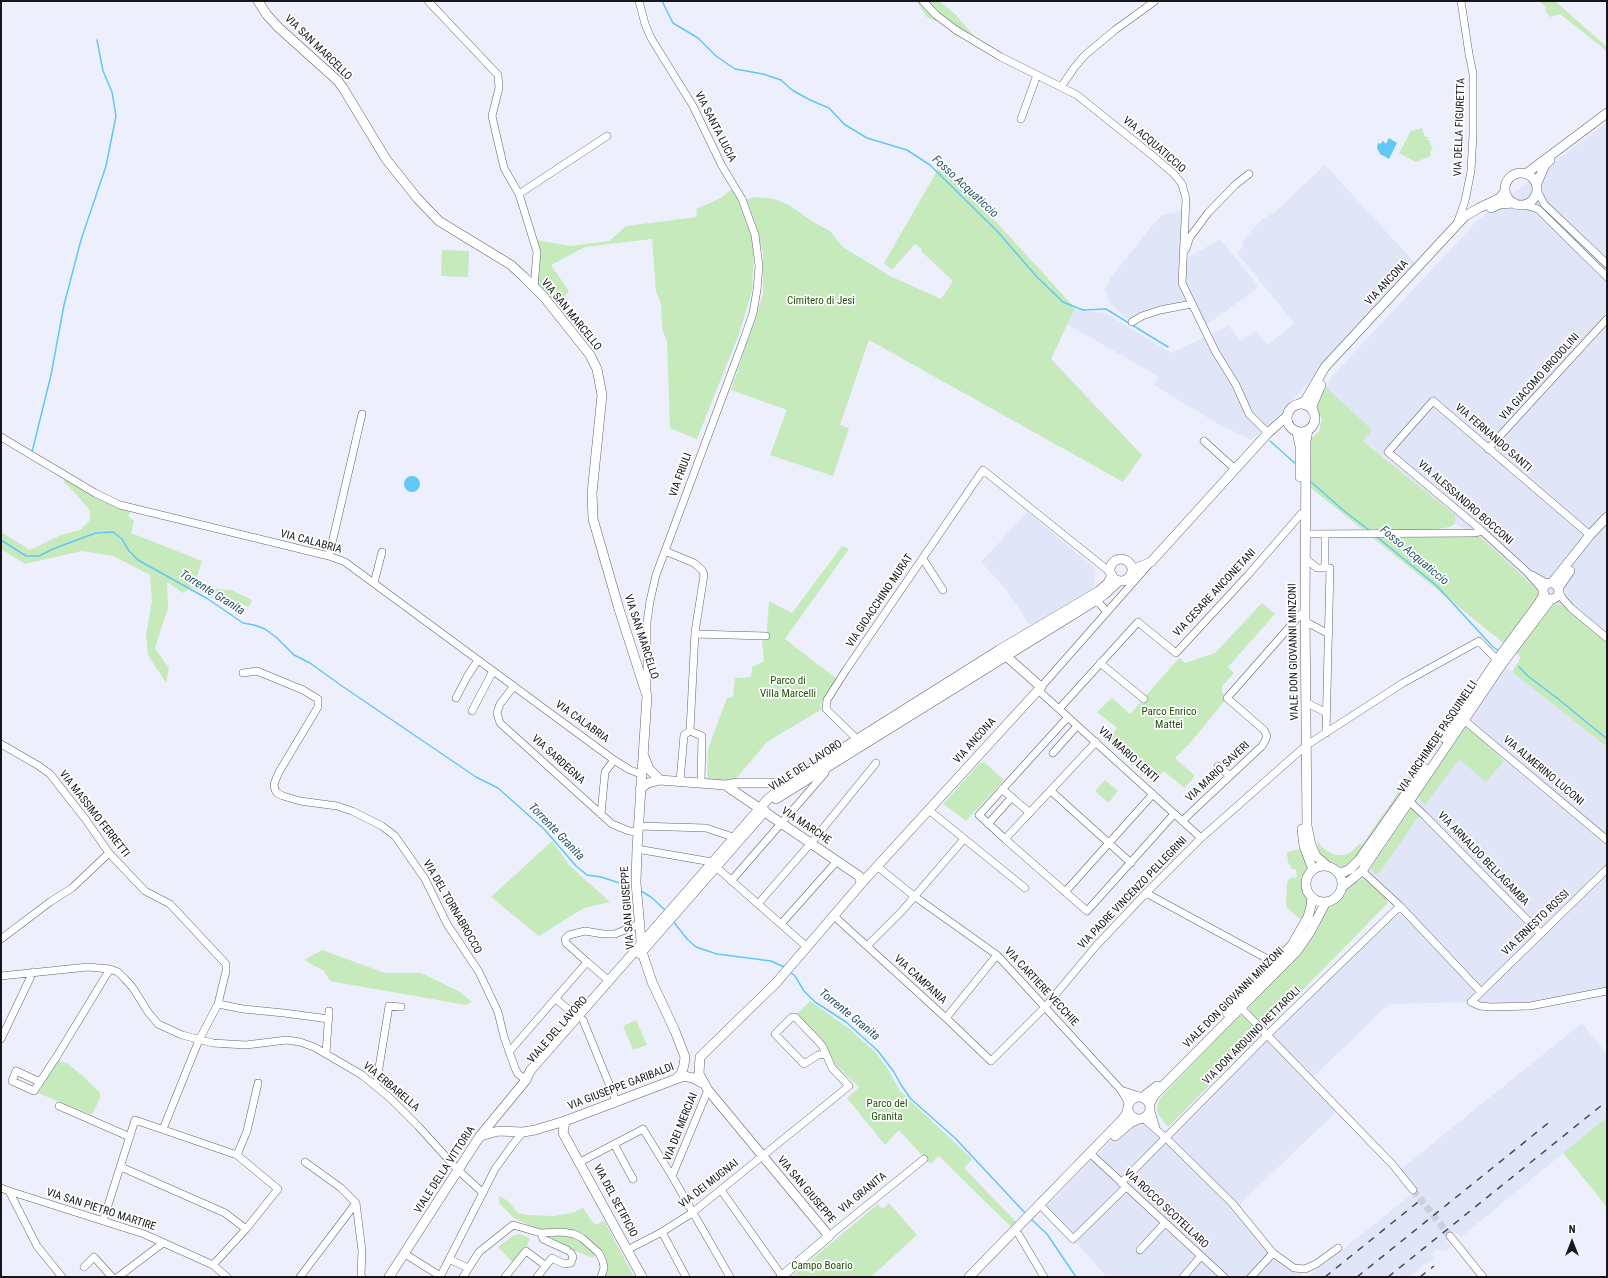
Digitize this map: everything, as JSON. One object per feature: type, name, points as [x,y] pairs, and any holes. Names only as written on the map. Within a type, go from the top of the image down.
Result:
[{"type":"main road","name":"VIA SAN MARCELLO","points":[[258,1],[267,16],[338,81],[348,94],[386,160],[417,198],[439,221],[511,265],[534,287],[590,355],[600,381],[602,394],[592,493],[593,519],[604,561],[647,696],[641,774]]},
{"type":"main road","name":"VIA ANCONA","points":[[1299,404],[1305,401],[1325,367],[1465,216],[1500,198],[1505,191],[1506,183],[1510,176],[1516,173],[1527,173],[1607,113]]},
{"type":"main road","name":"VIA ANCONA","points":[[1313,411],[1312,406],[1318,390],[1330,370],[1468,221],[1481,212],[1500,204],[1514,203],[1524,205],[1533,200],[1545,165],[1567,143]]},
{"type":"main road","points":[[1527,173],[1533,177],[1537,187]]},
{"type":"main road","points":[[1505,191],[1508,198],[1514,203]]},
{"type":"main road","points":[[1268,433],[1276,430],[1294,430],[1308,430],[1314,423],[1315,417],[1313,411],[1305,405],[1299,404],[1290,408],[1286,417],[1287,424],[1294,430]]},
{"type":"main road","name":"VIA ANCONA","points":[[1131,567],[1151,562],[1268,433],[1286,417]]},
{"type":"main road","name":"VIALE DON GIOVANNI MINZONI","points":[[1145,1101],[1158,1085],[1292,945],[1303,928],[1311,906],[1312,898],[1308,893],[1307,881],[1313,870],[1304,846],[1302,831],[1304,747],[1300,446],[1294,430]]},
{"type":"main road","name":"VIALE DON GIOVANNI MINZONI","points":[[1308,430],[1306,440],[1306,559],[1303,618],[1307,703],[1304,747],[1307,815],[1309,836],[1316,856],[1327,866],[1338,872]]},
{"type":"main road","name":"VIA ARCHIMEDE PASQUINELLI","points":[[1342,887],[1362,872],[1551,591],[1590,535],[1607,517]]},
{"type":"main road","name":"VIA ARCHIMEDE PASQUINELLI","points":[[1338,872],[1344,872],[1350,869],[1359,860],[1497,660],[1539,603],[1607,525]]},
{"type":"main road","name":"VIALE DEL LAVORO","points":[[1115,575],[1130,576],[1131,567],[1160,551]]},
{"type":"main road","name":"VIALE DEL LAVORO","points":[[714,865],[733,837],[782,794],[1095,601],[1109,591],[1121,559],[1125,560],[1131,567]]},
{"type":"main road","name":"VIALE DEL LAVORO","points":[[580,1018],[642,952],[661,925],[783,786],[999,650],[1099,591],[1115,575]]},
{"type":"main road","name":"VIA MARIO LENTI","points":[[1006,656],[1039,688]]},
{"type":"main road","name":"VIA ANCONA","points":[[860,885],[930,810],[1039,688]]},
{"type":"main road","points":[[640,789],[657,777],[646,764],[643,753]]},
{"type":"main road","name":"VIA MARCHE","points":[[641,774],[701,783],[725,785],[738,783],[772,783],[783,786]]},
{"type":"main road","name":"VIA SAN GIUSEPPE","points":[[641,774],[636,883],[642,952],[652,982],[685,1057]]},
{"type":"main road","name":"VIA MARCHE","points":[[725,785],[837,861],[860,879],[860,885]]},
{"type":"main road","points":[[1313,870],[1327,866]]},
{"type":"main road","points":[[854,874],[878,867]]},
{"type":"main road","points":[[1338,872],[1342,879],[1342,887]]},
{"type":"main road","points":[[677,1078],[681,1074],[685,1057],[692,1059],[700,1057],[776,983],[860,885]]},
{"type":"main road","name":"VIALE DON GIOVANNI MINZONI","points":[[978,1277],[1120,1122],[1126,1115],[1132,1098],[1145,1101],[1155,1094],[1297,951],[1310,932],[1326,902],[1337,898],[1342,887]]},
{"type":"main road","points":[[1312,898],[1318,901],[1326,902]]},
{"type":"main road","name":"VIALE DEL LAVORO","points":[[526,1080],[535,1075],[609,981],[642,942],[661,925]]},
{"type":"main road","points":[[700,1057],[699,1074],[706,1087]]},
{"type":"main road","name":"VIA GIUSEPPE GARIBALDI","points":[[480,1136],[498,1131],[524,1132],[543,1128],[677,1078],[688,1076],[706,1087]]},
{"type":"main road","name":"VIALE DELLA VITTORIA","points":[[389,1277],[480,1136],[526,1080]]},
{"type":"main road","name":"VIA SAN GIUSEPPE","points":[[706,1087],[829,1236]]},
{"type":"main road","name":"VIALE DON GIOVANNI MINZONI","points":[[1039,1211],[1122,1129],[1148,1114],[1145,1101]]},
{"type":"main road","points":[[1128,1106],[1130,1114],[1141,1119]]},
{"type":"main road","points":[[495,1118],[512,1128],[524,1132]]},
{"type":"main road","name":"VIA DEL SETIFICIO","points":[[565,1121],[563,1133],[642,1277]]},
{"type":"main road","points":[[543,1128],[566,1138]]},
{"type":"main road","name":"VIALE DON GIOVANNI MINZONI","points":[[969,1277],[1021,1230]]},
{"type":"main road","name":"VIA GRANITA","points":[[781,1276],[829,1236]]},
{"type":"street","points":[[428,1],[498,75],[499,88],[492,116],[504,168],[519,194],[536,252],[534,287]]},
{"type":"street","name":"VIA SANTA LUCIA","points":[[639,1],[645,24],[651,38],[692,106],[722,166],[742,199],[755,235],[758,266]]},
{"type":"street","name":"VIA ACQUATICCIO","points":[[923,1],[936,15],[956,30],[1001,57],[1077,95],[1168,168],[1182,184],[1186,199],[1182,283],[1215,351],[1236,385],[1249,414],[1268,433]]},
{"type":"street","points":[[1061,87],[1085,55],[1155,1]]},
{"type":"street","name":"VIA DELLA FIGURETTA","points":[[1454,228],[1460,217],[1471,171],[1473,134],[1473,74],[1461,1]]},
{"type":"street","points":[[1021,119],[1037,75]]},
{"type":"street","points":[[519,194],[607,136]]},
{"type":"street","points":[[1183,257],[1190,237],[1208,213],[1249,174]]},
{"type":"street","points":[[1537,187],[1544,204],[1607,264]]},
{"type":"street","points":[[1524,205],[1538,209],[1607,277]]},
{"type":"street","name":"VIA FRIULI","points":[[647,696],[647,622],[656,575],[753,313],[757,290],[758,266]]},
{"type":"street","points":[[1132,322],[1142,316],[1160,310],[1192,304]]},
{"type":"street","name":"VIA GIACOMO BRODOLINI","points":[[1488,449],[1607,319]]},
{"type":"street","name":"VIA FERNANDO SANTI","points":[[1388,452],[1433,401],[1590,535]]},
{"type":"street","points":[[329,556],[362,414]]},
{"type":"street","name":"VIA CALABRIA","points":[[1,437],[95,493],[120,505],[329,556],[345,562],[614,760],[630,770],[641,774]]},
{"type":"street","points":[[1204,441],[1235,469]]},
{"type":"street","name":"VIA ALESSANDRO BOCCONI","points":[[1388,452],[1481,530],[1527,572],[1607,638]]},
{"type":"street","name":"VIA GIOACCHINO MURAT","points":[[858,740],[826,709],[827,700],[983,470],[1101,566],[1115,575]]},
{"type":"street","name":"VIA CESARE ANCONETANI","points":[[1059,709],[1138,622],[1176,652],[1248,575],[1301,514]]},
{"type":"street","points":[[1306,534],[1474,533],[1481,530]]},
{"type":"street","points":[[1324,534],[1325,568]]},
{"type":"street","points":[[665,551],[694,563],[702,570],[704,575],[695,634],[690,730],[684,735],[680,781]]},
{"type":"street","points":[[374,583],[382,552]]},
{"type":"street","points":[[923,558],[943,590]]},
{"type":"street","points":[[1306,559],[1317,568],[1330,568],[1326,733]]},
{"type":"street","name":"VIA ANCONA","points":[[1039,688],[1151,562]]},
{"type":"street","points":[[1115,575],[1124,588],[1120,597]]},
{"type":"street","points":[[1095,601],[1099,603],[1107,612]]},
{"type":"street","points":[[1303,618],[1329,634]]},
{"type":"street","name":"VIA MARIO SAVERI","points":[[1182,821],[1266,741],[1264,730],[1227,698],[1303,618]]},
{"type":"street","points":[[695,634],[766,636]]},
{"type":"street","name":"VIA PADRE VINCENZO PELLEGRINI","points":[[991,1061],[1045,1007],[1096,946],[1146,893],[1201,838],[1304,747],[1403,683],[1479,641],[1497,660]]},
{"type":"street","points":[[637,664],[646,654]]},
{"type":"street","points":[[456,698],[466,677],[478,660]]},
{"type":"street","points":[[1100,663],[1144,699]]},
{"type":"street","name":"VIA DEL TORNABROCCO","points":[[243,673],[257,671],[315,696],[319,702],[279,772],[274,784],[275,790],[283,796],[300,801],[337,806],[352,811],[382,826],[395,836],[426,879],[447,924],[479,972],[498,1012],[509,1052],[517,1071],[526,1080]]},
{"type":"street","points":[[472,711],[493,671]]},
{"type":"street","name":"VIA SARDEGNA","points":[[514,686],[500,704],[496,713],[500,723],[612,824],[629,831],[638,829],[706,828],[733,837]]},
{"type":"street","name":"VIA MARIO LENTI","points":[[1039,688],[1077,726],[1201,838]]},
{"type":"street","points":[[1307,703],[1327,713]]},
{"type":"street","points":[[1068,717],[979,815],[988,824],[1087,911],[1174,814]]},
{"type":"street","name":"VIA ALMERINO LUCONI","points":[[1464,720],[1607,840]]},
{"type":"street","points":[[1053,753],[1077,726]]},
{"type":"street","points":[[690,730],[702,736],[701,783]]},
{"type":"street","points":[[1005,839],[1096,742]]},
{"type":"street","name":"VIA MASSIMO FERRETTI","points":[[1,744],[50,774],[86,820],[109,853],[146,892],[170,904],[226,964],[218,1004],[199,1040],[163,1129]]},
{"type":"street","points":[[601,814],[605,772],[614,760]]},
{"type":"street","points":[[758,904],[811,843],[876,763]]},
{"type":"street","points":[[1218,766],[1230,776]]},
{"type":"street","points":[[731,881],[825,773],[826,767]]},
{"type":"street","points":[[1002,789],[1030,813]]},
{"type":"street","points":[[1051,791],[1131,863]]},
{"type":"street","points":[[1065,892],[1153,794]]},
{"type":"street","points":[[988,824],[1012,798]]},
{"type":"street","name":"VIA ARNALDO BELLAGAMBA","points":[[1409,801],[1541,934]]},
{"type":"street","points":[[930,810],[1025,888]]},
{"type":"street","points":[[867,946],[902,911],[964,839]]},
{"type":"street","points":[[637,850],[714,865],[806,947]]},
{"type":"street","points":[[1,940],[50,902],[72,888],[109,853]]},
{"type":"street","points":[[781,924],[837,861]]},
{"type":"street","name":"VIA CARTIERE VECCHIE","points":[[878,867],[914,896],[997,955],[1121,1090],[1128,1106]]},
{"type":"street","name":"VIA ERNESTO ROSSI","points":[[1481,992],[1607,869]]},
{"type":"street","points":[[1362,872],[1400,906],[1481,992],[1471,1002],[1475,1005],[1505,1007],[1545,1004],[1607,991]]},
{"type":"street","points":[[1146,893],[1275,963]]},
{"type":"street","name":"VIA DON ARDUINO RETTAROLI","points":[[1039,1211],[1073,1239],[1166,1138],[1267,1035],[1400,906]]},
{"type":"street","name":"VIA CAMPANIA","points":[[834,916],[991,1061]]},
{"type":"street","points":[[609,981],[566,943],[566,939],[569,935],[581,931],[615,934],[639,924]]},
{"type":"street","points":[[946,1018],[997,955]]},
{"type":"street","points":[[509,1052],[587,962]]},
{"type":"street","points":[[1,976],[88,967],[110,969],[40,1082]]},
{"type":"street","name":"VIA ERBARELLA","points":[[110,969],[118,972],[125,978],[158,1024],[182,1036],[199,1040],[246,1045],[287,1040],[300,1042],[326,1053],[362,1075],[376,1086],[418,1126],[458,1170],[483,1193]]},
{"type":"street","points":[[1,1040],[33,972]]},
{"type":"street","points":[[556,998],[580,1018],[616,1102]]},
{"type":"street","points":[[218,1004],[243,1009],[329,1015],[326,1053]]},
{"type":"street","points":[[376,1086],[385,1021],[389,1006],[401,1007]]},
{"type":"street","points":[[1241,1008],[1393,1165],[1413,1190]]},
{"type":"street","points":[[792,1017],[795,1017],[820,1042],[826,1054],[818,1055],[804,1064],[775,1034],[792,1017]]},
{"type":"street","name":"VIA DEI MUGNAI","points":[[627,1250],[662,1232],[692,1213],[849,1086],[832,1068],[826,1054]]},
{"type":"street","points":[[237,1155],[247,1130],[258,1083]]},
{"type":"street","name":"VIA DEI MERCIAI","points":[[706,1087],[672,1176],[728,1276]]},
{"type":"street","name":"VIA CARTIERE VECCHIE","points":[[1121,1090],[1145,1101]]},
{"type":"street","points":[[1145,1101],[1158,1130],[1232,1203],[1273,1253],[1294,1268],[1305,1269],[1316,1264],[1338,1248]]},
{"type":"street","points":[[59,1106],[130,1137]]},
{"type":"street","points":[[1141,1119],[1158,1130]]},
{"type":"street","points":[[103,1221],[135,1120],[237,1155],[278,1189],[246,1229],[213,1266]]},
{"type":"street","points":[[580,1162],[643,1129],[672,1176]]},
{"type":"street","points":[[511,1131],[515,1135],[516,1140]]},
{"type":"street","points":[[405,1254],[438,1276],[449,1259],[495,1169],[516,1140],[524,1132]]},
{"type":"street","points":[[614,1144],[633,1179]]},
{"type":"street","name":"VIA ROCCO SCOTELLARO","points":[[1094,1158],[1224,1277]]},
{"type":"street","name":"VIA GRANITA","points":[[829,1236],[924,1159]]},
{"type":"street","points":[[305,1162],[340,1188],[356,1203],[362,1251],[362,1277]]},
{"type":"street","points":[[121,1167],[225,1213],[246,1229]]},
{"type":"street","name":"VIA SAN PIETRO MARTIRE","points":[[1,1188],[144,1234],[213,1266],[226,1277]]},
{"type":"street","points":[[721,1190],[781,1276]]},
{"type":"street","points":[[9,1191],[37,1246],[62,1277]]},
{"type":"street","points":[[300,1277],[356,1203]]},
{"type":"street","points":[[1140,1250],[1165,1223]]},
{"type":"street","points":[[463,1277],[479,1252],[513,1225],[541,1233],[568,1233],[582,1238],[599,1253],[604,1268],[601,1277]]},
{"type":"street","points":[[1021,1230],[1044,1277]]},
{"type":"street","points":[[662,1232],[686,1277]]},
{"type":"street","points":[[537,1277],[552,1258],[564,1264],[571,1263],[573,1258],[569,1251],[542,1239],[541,1233]]},
{"type":"street","points":[[1450,1236],[1483,1277]]},
{"type":"street","points":[[118,1277],[163,1243]]},
{"type":"street","points":[[505,1277],[526,1251],[546,1266]]},
{"type":"street","points":[[1251,1277],[1273,1253]]},
{"type":"street","points":[[1183,1277],[1201,1256]]},
{"type":"street","points":[[84,1266],[94,1257],[112,1277]]},
{"type":"street","points":[[449,1259],[468,1268]]},
{"type":"shaded area","points":[[1607,122],[1607,642],[1562,605],[1554,604],[1479,536],[1455,524],[1455,515],[1363,440],[1371,430],[1326,387],[1334,374],[1476,222]]},
{"type":"shaded area","points":[[1325,165],[1416,264],[1271,424],[1251,440],[1218,424],[1154,385],[1159,377],[1067,324],[1075,308],[1108,315],[1171,353],[1228,326],[1241,341],[1255,331],[1268,345],[1294,323],[1237,253],[1244,246],[1241,243],[1261,220],[1275,212]]},
{"type":"shaded area","points":[[1184,210],[1182,261],[1220,239],[1259,287],[1205,326],[1194,304],[1165,314],[1131,321],[1110,304],[1105,288],[1112,276],[1162,215]]},
{"type":"shaded area","points":[[1027,512],[1096,569],[1093,588],[1030,625],[1005,588],[981,562]]},
{"type":"shaded area","points":[[1502,664],[1607,747],[1607,991],[1505,1007],[1471,1002],[1389,1004],[1311,1079],[1339,1109],[1241,1203],[1243,1216],[1273,1253],[1303,1277],[1107,1277],[1044,1209],[1122,1129],[1139,1119],[1166,1138],[1399,906],[1362,871]]},
{"type":"shaded area","points":[[1582,1023],[1607,1054],[1607,1117],[1461,1237],[1455,1232],[1446,1241],[1451,1246],[1445,1251],[1436,1250],[1431,1254],[1434,1258],[1409,1277],[1308,1277],[1417,1190],[1401,1169]]},
{"type":"green space","points":[[916,1],[939,1],[955,14],[981,44],[954,35],[945,25],[927,17]]},
{"type":"green space","points":[[1539,1],[1555,1],[1607,47],[1607,51],[1560,14],[1550,17],[1545,11],[1546,7]]},
{"type":"green space","points":[[1422,128],[1425,137],[1429,138],[1426,140],[1429,140],[1433,150],[1430,151],[1431,156],[1416,162],[1399,153],[1411,131]]},
{"type":"green space","name":"Cimitero di Jesi","points":[[945,166],[1075,308],[1051,359],[1142,455],[1123,482],[869,340],[840,425],[849,428],[833,476],[770,455],[787,410],[731,390],[763,295],[763,252],[744,200],[754,197],[774,199],[789,205],[815,223],[830,231],[843,247],[890,276],[941,299],[953,281],[921,251],[922,249],[915,244],[892,270],[884,263],[937,171]]},
{"type":"green space","points":[[732,189],[746,213],[754,242],[752,291],[739,334],[697,439],[670,428],[667,341],[662,329],[661,303],[656,292],[652,239],[585,247],[551,265],[569,291],[558,305],[536,284],[537,240],[570,246],[609,241],[626,226],[697,217],[696,209],[721,198]]},
{"type":"green space","points":[[442,250],[469,251],[468,277],[441,276]]},
{"type":"green space","points":[[1326,387],[1372,430],[1363,441],[1455,515],[1455,524],[1450,527],[1424,531],[1362,529],[1311,488],[1311,439],[1319,431],[1322,419],[1317,407]]},
{"type":"green space","points":[[65,478],[90,494],[131,512],[128,516],[134,521],[131,533],[202,561],[195,583],[207,588],[231,590],[252,600],[249,607],[223,599],[220,602],[191,587],[183,593],[167,582],[168,608],[155,648],[169,668],[166,683],[148,655],[146,634],[152,601],[150,575],[113,556],[82,551],[25,564],[1,549],[1,532],[30,550],[61,535],[80,530],[90,520],[90,511],[64,482]]},
{"type":"green space","points":[[1479,536],[1542,594],[1506,645],[1373,538]]},
{"type":"green space","name":"Parco di Villa Marcelli","points":[[842,546],[849,549],[785,639],[837,679],[820,705],[822,709],[767,742],[734,781],[707,780],[708,749],[727,698],[733,697],[735,678],[751,677],[752,667],[764,661],[762,640],[766,640],[769,601],[792,613]]},
{"type":"green space","name":"Parco Enrico Mattei","points":[[1262,603],[1275,614],[1228,667],[1234,673],[1222,686],[1222,692],[1227,698],[1191,742],[1175,758],[1195,776],[1184,788],[1164,771],[1152,783],[1107,740],[1117,728],[1097,712],[1112,698],[1130,714],[1179,658],[1185,663],[1215,653]]},
{"type":"green space","points":[[1554,604],[1562,605],[1607,642],[1607,747],[1512,672],[1521,657],[1516,653]]},
{"type":"green space","points":[[1467,725],[1504,761],[1486,782],[1459,759],[1425,805],[1418,797]]},
{"type":"green space","points":[[1437,737],[1438,739],[1425,758],[1423,767],[1362,854],[1345,868],[1333,862],[1328,862],[1319,851],[1317,839],[1321,847],[1334,855],[1344,855],[1351,852],[1359,844],[1362,845],[1433,742],[1429,739]]},
{"type":"green space","points":[[984,762],[1004,780],[966,821],[943,804],[980,763]]},
{"type":"green space","points":[[1105,780],[1118,791],[1108,803],[1095,791]]},
{"type":"green space","points":[[1412,807],[1420,814],[1383,868],[1376,875],[1371,868]]},
{"type":"green space","points":[[552,841],[570,866],[610,902],[584,908],[539,936],[491,897]]},
{"type":"green space","points":[[1302,849],[1309,871],[1305,878],[1305,885],[1307,893],[1311,898],[1303,919],[1300,919],[1287,908],[1286,904],[1287,882],[1290,878],[1297,877],[1296,869],[1292,869],[1288,862],[1287,853],[1289,851]]},
{"type":"green space","points":[[1365,878],[1387,899],[1387,904],[1267,1026],[1263,1026],[1249,1011],[1249,1006],[1303,950],[1317,930],[1329,905],[1340,901],[1345,895],[1348,886]]},
{"type":"green space","points":[[322,950],[385,973],[421,973],[460,992],[472,1002],[466,1005],[330,981],[324,971],[304,960]]},
{"type":"green space","name":"Parco del Granita","points":[[810,1001],[851,1030],[876,1053],[886,1066],[900,1091],[972,1159],[964,1168],[1018,1224],[1014,1230],[939,1156],[930,1164],[899,1130],[885,1145],[847,1098],[859,1087],[833,1063],[796,1015]]},
{"type":"green space","points":[[1243,1015],[1260,1034],[1168,1127],[1158,1114],[1157,1107],[1160,1098],[1239,1016]]},
{"type":"green space","points":[[636,1020],[647,1045],[633,1050],[623,1026]]},
{"type":"green space","points":[[58,1060],[68,1064],[100,1093],[100,1098],[92,1115],[38,1093]]},
{"type":"green space","points":[[1607,1117],[1607,1207],[1563,1153]]},
{"type":"green space","points":[[499,1196],[508,1201],[518,1213],[527,1215],[554,1216],[572,1213],[583,1208],[594,1224],[598,1224],[604,1220],[634,1277],[602,1277],[606,1268],[584,1237],[541,1231],[514,1218],[499,1203]]},
{"type":"green space","name":"Campo Boario","points":[[889,1203],[917,1235],[871,1277],[791,1277],[878,1204],[883,1209]]},
{"type":"green space","points":[[520,1234],[530,1238],[526,1248],[513,1263],[498,1247],[514,1235]]},
{"type":"green space","points":[[559,1235],[575,1238],[588,1247],[596,1256],[592,1258],[551,1241],[552,1237]]},
{"type":"water","points":[[1389,138],[1397,143],[1389,159],[1380,154],[1377,148],[1378,143],[1380,144],[1383,141],[1386,144]]},
{"type":"water","points":[[412,476],[419,481],[420,484],[415,491],[412,492],[405,487],[404,484],[409,477]]},
{"type":"waterway","name":"Fosso Acquaticcio","points":[[662,1],[673,23],[698,38],[716,56],[735,69],[763,74],[781,80],[792,90],[829,108],[844,124],[867,138],[907,150],[930,165],[997,231],[1037,277],[1063,302],[1083,310],[1106,309],[1168,347]]},
{"type":"waterway","points":[[32,452],[51,375],[64,305],[81,240],[106,166],[116,116],[112,92],[103,71],[97,40]]},
{"type":"waterway","points":[[1270,441],[1297,465]]},
{"type":"waterway","name":"Fosso Acquaticcio","points":[[1311,482],[1370,531]]},
{"type":"waterway","name":"Torrente Granita","points":[[1,540],[26,556],[39,556],[53,549],[96,533],[113,532],[122,539],[129,551],[138,560],[208,599],[243,623],[265,629],[277,638],[294,655],[310,663],[476,777],[498,788],[544,829],[576,866],[587,875],[601,877],[632,887]]},
{"type":"waterway","name":"Fosso Acquaticcio","points":[[1377,537],[1437,586],[1493,647],[1499,651]]},
{"type":"waterway","name":"Fosso Acquaticcio","points":[[1519,667],[1529,677],[1607,739]]},
{"type":"waterway","name":"Torrente Granita","points":[[641,891],[651,897],[666,911]]},
{"type":"waterway","name":"Torrente Granita","points":[[673,921],[687,939],[696,947],[717,954],[771,961],[784,967]]},
{"type":"waterway","name":"Torrente Granita","points":[[790,972],[795,976],[804,991],[815,1002],[846,1022],[878,1051],[894,1072],[911,1099],[955,1138],[1026,1214]]},
{"type":"waterway","name":"Torrente Granita","points":[[1031,1219],[1047,1234],[1076,1277]]},
{"type":"tunnel","points":[[1413,1190],[1450,1236]]},
{"type":"railway","points":[[1388,1277],[1607,1101]]},
{"type":"railway","points":[[1357,1277],[1552,1120]]},
{"type":"railway","points":[[1325,1277],[1423,1198]]},
{"type":"railway","points":[[1420,1277],[1434,1266]]}]
